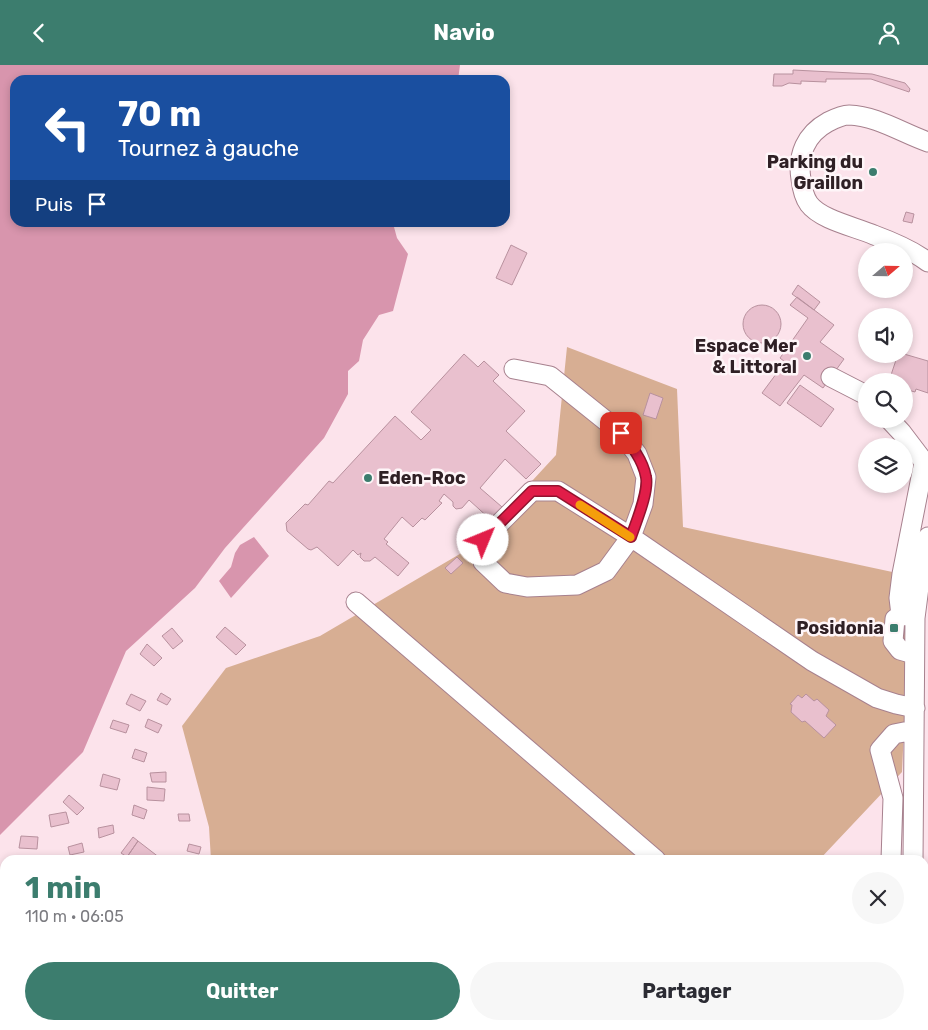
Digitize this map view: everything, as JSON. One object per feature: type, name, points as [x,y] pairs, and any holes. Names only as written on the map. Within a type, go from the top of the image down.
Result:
[{"type":"street","points":[[928,142],[874,120],[847,115],[836,118],[821,126],[808,139],[800,155],[799,170],[802,190],[809,204],[820,214],[876,235],[916,253],[928,262]]},
{"type":"street","points":[[514,369],[550,376],[621,433],[637,454],[646,477],[643,504],[631,537],[606,571],[577,585],[527,587],[505,583],[483,563],[483,540],[532,491],[558,491],[631,537],[812,661],[877,698],[914,708]]},
{"type":"street","points":[[831,377],[858,391]]},
{"type":"street","points":[[898,428],[924,462],[899,598],[908,616],[914,654],[913,855]]},
{"type":"street","points":[[908,616],[928,537]]},
{"type":"street","points":[[356,602],[650,855]]},
{"type":"street","points":[[891,855],[893,798],[880,750],[894,734],[914,730]]},
{"type":"shaded area","points":[[0,65],[460,65],[459,75],[10,75],[10,227],[394,227],[397,238],[408,254],[393,311],[379,315],[363,340],[359,361],[348,371],[348,394],[324,438],[225,548],[195,588],[126,651],[83,752],[0,835]]},
{"type":"shaded area","points":[[567,347],[677,389],[683,527],[911,576],[902,772],[824,855],[211,855],[209,827],[182,726],[226,668],[320,636],[470,548],[556,455]]},
{"type":"shaded area","points":[[254,537],[269,556],[231,598],[219,581],[231,567],[235,553],[240,545]]},
{"type":"building","points":[[793,70],[872,74],[905,83],[910,89],[909,92],[871,79],[826,79],[826,82],[801,81],[801,84],[789,83],[782,86],[773,86],[774,74],[793,74]]},
{"type":"building","points":[[906,212],[914,214],[912,223],[903,221]]},
{"type":"building","points":[[511,245],[527,253],[512,285],[496,278]]},
{"type":"building","points":[[798,285],[820,302],[814,310],[792,294]]},
{"type":"building","points":[[797,297],[834,325],[820,342],[844,359],[823,388],[804,375],[780,406],[762,393],[785,362],[780,358],[808,318],[790,305]]},
{"type":"building","points":[[762,305],[775,311],[781,324],[775,337],[762,343],[749,337],[743,324],[749,311]]},
{"type":"building","points":[[464,354],[478,367],[484,361],[499,375],[493,381],[525,411],[506,431],[541,464],[526,479],[505,459],[480,488],[502,507],[490,519],[469,500],[462,508],[456,509],[453,506],[453,502],[444,494],[439,501],[442,503],[425,520],[422,518],[413,527],[402,517],[384,539],[388,542],[386,544],[409,563],[398,576],[375,557],[370,561],[364,561],[360,557],[361,553],[358,555],[353,550],[338,566],[317,547],[311,550],[308,549],[287,531],[286,523],[305,504],[308,505],[329,481],[333,483],[395,416],[421,440],[431,430],[411,412]]},
{"type":"building","points":[[913,357],[928,361],[928,393],[916,389],[915,392],[913,391],[913,373],[892,373],[895,363],[913,363]]},
{"type":"building","points":[[800,385],[834,409],[821,427],[787,403]]},
{"type":"building","points":[[650,393],[663,398],[656,419],[643,415]]},
{"type":"building","points":[[457,557],[463,563],[451,574],[445,568]]},
{"type":"building","points":[[225,627],[246,645],[236,655],[216,637]]},
{"type":"building","points":[[172,628],[183,641],[173,649],[162,636]]},
{"type":"building","points":[[147,644],[162,658],[154,666],[140,654]]},
{"type":"building","points":[[161,693],[171,699],[167,705],[157,700]]},
{"type":"building","points":[[131,694],[146,701],[140,711],[126,704]]},
{"type":"building","points":[[806,694],[814,701],[817,699],[829,710],[826,716],[836,725],[824,738],[805,721],[802,722],[791,712],[792,705],[790,704],[798,695],[802,698]]},
{"type":"building","points":[[148,719],[162,725],[158,733],[145,727]]},
{"type":"building","points":[[113,720],[129,725],[126,733],[110,728]]},
{"type":"building","points":[[135,749],[147,753],[144,762],[132,758]]},
{"type":"building","points":[[166,772],[166,782],[152,782],[150,773]]},
{"type":"building","points":[[103,774],[120,779],[117,790],[100,786]]},
{"type":"building","points":[[147,787],[165,789],[164,801],[147,800]]},
{"type":"building","points":[[69,795],[84,808],[77,815],[63,802]]},
{"type":"building","points":[[134,805],[147,810],[144,819],[132,815]]},
{"type":"building","points":[[66,812],[69,823],[51,827],[49,815]]},
{"type":"building","points":[[178,814],[189,814],[190,821],[179,821]]},
{"type":"building","points":[[113,825],[114,833],[99,838],[98,828]]},
{"type":"building","points":[[21,836],[38,837],[37,849],[19,848]]},
{"type":"building","points":[[133,837],[138,841],[128,855],[121,853]]},
{"type":"building","points":[[138,841],[156,855],[128,855]]},
{"type":"building","points":[[82,843],[84,852],[70,855],[68,847]]},
{"type":"building","points":[[189,844],[201,847],[199,854],[187,851]]},
{"type":"slow traffic","points":[[580,505],[630,537]]},
{"type":"place","name":"Parking du Graillon","points":[[873,172]]},
{"type":"place","name":"Espace Mer & Littoral","points":[[807,356]]},
{"type":"place","name":"Eden-Roc","points":[[368,478]]},
{"type":"place","name":"Posidonia","points":[[894,628]]},
{"type":"route","points":[[483,540],[532,491],[558,491],[631,537],[643,504],[646,477],[637,454],[621,433]]}]
